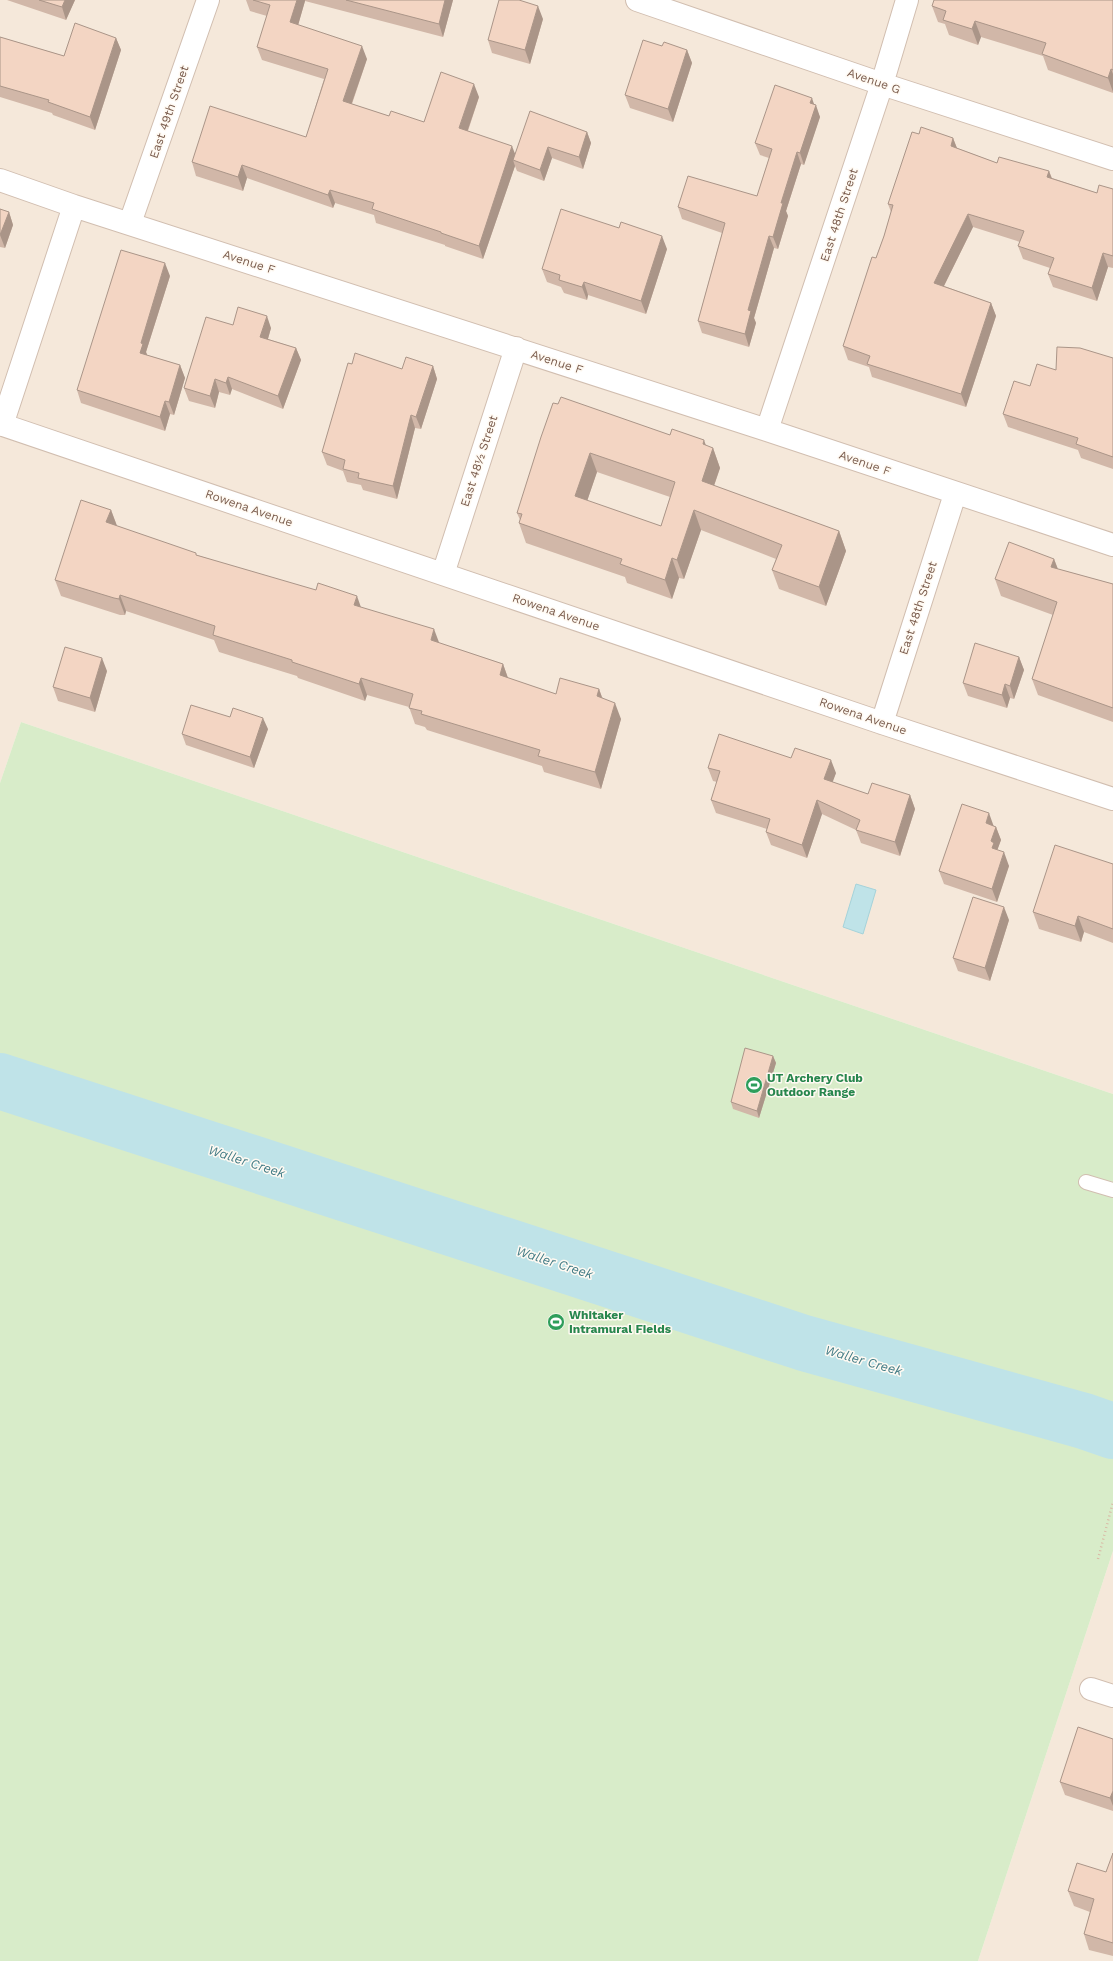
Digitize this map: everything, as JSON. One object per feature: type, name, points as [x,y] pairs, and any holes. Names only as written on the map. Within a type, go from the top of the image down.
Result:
[{"type":"street","name":"East 49th Street","points":[[130,223],[208,0]]},
{"type":"street","name":"Avenue G","points":[[637,0],[882,84],[1113,159]]},
{"type":"street","name":"East 48th Street","points":[[767,430],[882,84],[907,0]]},
{"type":"street","name":"Avenue F","points":[[0,180],[74,206],[516,348],[1113,545]]},
{"type":"street","points":[[1,425],[74,206]]},
{"type":"street","name":"East 48½ Street","points":[[443,574],[516,348]]},
{"type":"street","name":"Rowena Avenue","points":[[1,425],[882,723],[1113,799]]},
{"type":"street","name":"East 48th Street","points":[[882,723],[955,494]]},
{"type":"street","points":[[1091,1689],[1113,1696]]},
{"type":"lane","points":[[1086,1182],[1113,1190]]},
{"type":"path","points":[[1098,1559],[1113,1502]]},
{"type":"shaded area","points":[[0,0],[1113,0],[1113,1094],[21,722],[0,783]]},
{"type":"shaded area","points":[[1113,1551],[1113,1961],[978,1961]]},
{"type":"green space","name":"Whitaker Intramural Fields","points":[[21,722],[1113,1094],[1113,1551],[978,1961],[0,1961],[0,783]]},
{"type":"water","points":[[856,884],[876,890],[863,934],[843,927]]},
{"type":"building","points":[[39,0],[65,0],[62,7]]},
{"type":"building","points":[[253,0],[297,0],[290,22],[362,46],[343,101],[389,116],[391,111],[424,122],[441,72],[474,84],[459,128],[512,146],[479,246],[372,209],[374,203],[330,190],[328,195],[242,165],[238,177],[192,162],[210,106],[306,137],[328,69],[257,47],[270,5]]},
{"type":"building","points":[[346,0],[445,0],[439,24]]},
{"type":"building","points":[[499,0],[519,0],[538,6],[525,50],[488,40]]},
{"type":"building","points":[[934,0],[1113,0],[1113,70],[1111,69],[1108,78],[1042,54],[1046,43],[975,21],[972,29],[943,20],[946,11],[932,6]]},
{"type":"building","points":[[75,23],[116,38],[90,117],[48,102],[49,100],[0,86],[0,37],[64,56]]},
{"type":"building","points":[[643,40],[662,46],[664,42],[687,50],[668,109],[625,95]]},
{"type":"building","points":[[775,85],[812,98],[810,103],[816,105],[800,153],[797,152],[781,203],[783,203],[773,237],[769,236],[748,310],[751,311],[745,334],[698,321],[725,223],[678,207],[688,176],[757,196],[772,149],[755,143]]},
{"type":"building","points":[[530,111],[587,132],[579,157],[548,147],[540,170],[513,160]]},
{"type":"building","points":[[921,127],[953,138],[951,146],[997,163],[999,157],[1049,171],[1047,177],[1097,193],[1099,185],[1113,189],[1113,256],[1103,253],[1092,288],[1048,274],[1054,258],[1018,246],[1024,231],[968,214],[934,283],[991,303],[961,394],[867,364],[870,356],[843,346],[872,257],[876,258],[884,236],[893,205],[888,204],[912,132],[919,134]]},
{"type":"building","points":[[0,209],[9,212],[0,235]]},
{"type":"building","points":[[561,209],[619,228],[621,222],[662,236],[641,301],[584,282],[582,287],[559,280],[560,275],[542,269]]},
{"type":"building","points":[[121,250],[165,263],[141,343],[143,344],[140,353],[180,365],[169,402],[165,401],[160,417],[77,390]]},
{"type":"building","points":[[238,307],[267,316],[260,337],[296,348],[278,396],[228,377],[226,383],[215,379],[210,396],[184,388],[206,317],[233,325]]},
{"type":"building","points":[[1057,347],[1080,348],[1113,358],[1113,457],[1076,444],[1078,438],[1003,414],[1014,381],[1030,386],[1037,364],[1056,370]]},
{"type":"building","points":[[355,353],[402,369],[406,357],[433,366],[416,417],[411,415],[393,486],[358,478],[359,473],[343,469],[345,460],[322,452],[348,363],[352,364]]},
{"type":"building","points":[[561,397],[670,435],[672,429],[704,440],[703,444],[713,448],[702,481],[839,531],[819,587],[772,570],[782,545],[694,510],[677,560],[672,558],[665,580],[620,564],[622,559],[519,523],[522,514],[517,513],[541,437],[553,403],[558,404]],"holes":[[[590,453],[675,482],[661,526],[575,496]]]},
{"type":"building","points":[[81,500],[111,510],[106,522],[196,553],[196,555],[316,590],[318,583],[357,596],[354,605],[434,629],[431,640],[503,664],[500,675],[556,694],[560,678],[599,689],[597,696],[615,703],[595,772],[538,756],[540,750],[421,714],[422,711],[409,708],[413,694],[361,678],[359,684],[292,662],[292,660],[213,635],[215,626],[120,595],[119,599],[114,598],[55,580]]},
{"type":"building","points":[[1009,542],[1054,559],[1051,567],[1113,584],[1113,708],[1032,679],[1057,602],[995,579]]},
{"type":"building","points":[[975,643],[1019,657],[1010,686],[1005,684],[1002,695],[963,683]]},
{"type":"building","points":[[65,647],[102,658],[90,698],[53,687]]},
{"type":"building","points":[[191,705],[230,717],[233,708],[263,718],[250,757],[182,734]]},
{"type":"building","points":[[719,734],[791,758],[795,748],[831,760],[824,779],[868,794],[872,783],[910,795],[895,842],[856,830],[860,820],[817,800],[802,845],[766,832],[770,819],[711,800],[720,771],[708,768]]},
{"type":"building","points":[[962,804],[989,813],[986,823],[996,827],[991,841],[994,843],[992,848],[1004,852],[992,889],[939,871]]},
{"type":"building","points":[[1055,845],[1113,864],[1113,929],[1078,916],[1075,926],[1033,912]]},
{"type":"building","points":[[973,897],[1004,907],[985,968],[953,958]]},
{"type":"building","points":[[745,1048],[773,1056],[757,1111],[731,1102]]},
{"type":"building","points":[[1078,1727],[1113,1739],[1113,1791],[1110,1798],[1060,1782]]},
{"type":"building","points":[[1113,1853],[1113,1943],[1084,1934],[1094,1899],[1068,1891],[1077,1863],[1106,1872]]},
{"type":"waterway","name":"Waller Creek","points":[[0,1081],[804,1343],[1084,1421],[1113,1431]]},
{"type":"place","name":"UT Archery Club Outdoor Range","points":[[754,1085]]},
{"type":"place","name":"Whitaker Intramural Fields","points":[[556,1322]]}]
